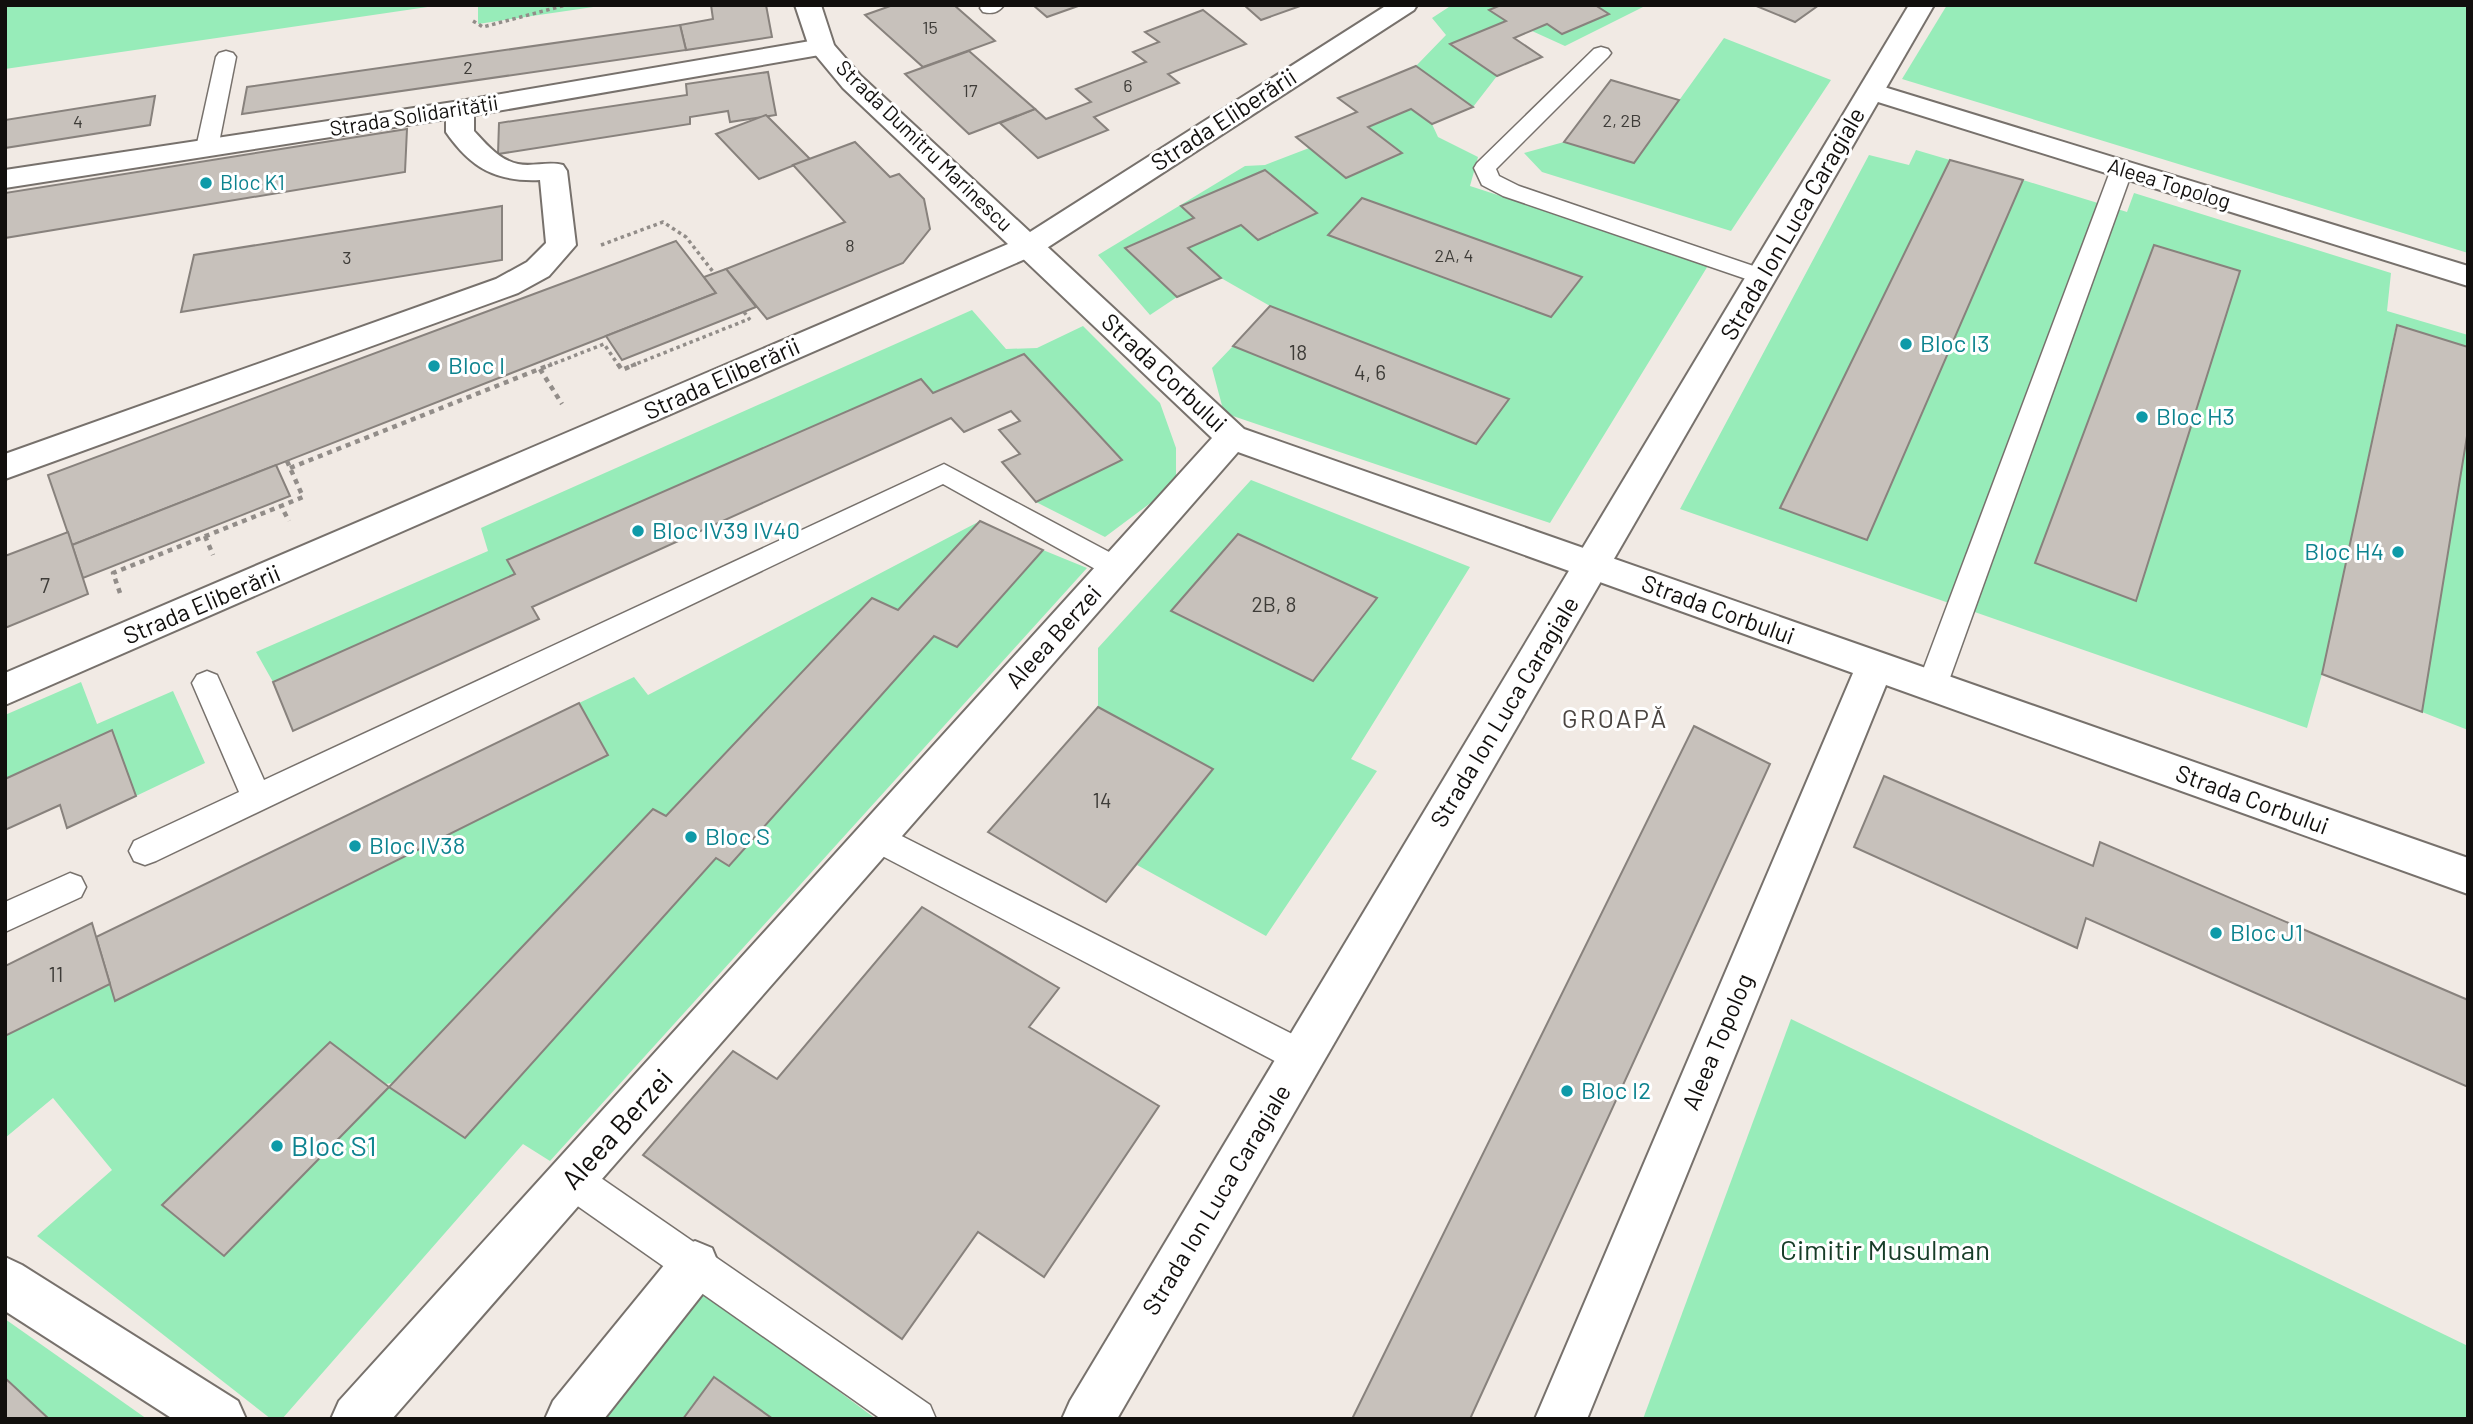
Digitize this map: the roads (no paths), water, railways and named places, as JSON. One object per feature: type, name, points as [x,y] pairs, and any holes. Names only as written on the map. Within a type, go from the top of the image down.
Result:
[{"type":"street","name":"Strada Eliberării","points":[[5,690],[1028,246],[1405,5]]},
{"type":"street","name":"Strada Ion Luca Caragiale","points":[[1088,1419],[1922,5]]},
{"type":"street","name":"Strada Dumitru Marinescu","points":[[815,7],[822,47],[852,82],[1028,246]]},
{"type":"street","name":"Strada Solidarității","points":[[5,179],[460,109],[822,47]]},
{"type":"street","name":"Aleea Topolog","points":[[1871,91],[2468,276]]},
{"type":"street","points":[[5,467],[507,286],[538,269],[561,245],[552,171],[514,173],[484,159],[460,132],[460,109]]},
{"type":"street","name":"Strada Corbului","points":[[1028,246],[1232,437],[2468,876]]},
{"type":"street","name":"Aleea Berzei","points":[[356,1419],[1232,437]]},
{"type":"street","name":"Aleea Topolog","points":[[1561,1419],[1875,666]]},
{"type":"street","points":[[571,1419],[695,1265]]},
{"type":"street","points":[[5,1282],[220,1419]]},
{"type":"lane","points":[[1601,53],[1485,168],[1490,180],[1511,191],[1763,276]]},
{"type":"lane","points":[[207,148],[226,57]]},
{"type":"lane","points":[[1931,686],[2122,169]]},
{"type":"lane","points":[[145,851],[944,473],[1116,568]]},
{"type":"lane","points":[[207,683],[257,799]]},
{"type":"lane","points":[[876,837],[1302,1057]]},
{"type":"lane","points":[[5,918],[70,887]]},
{"type":"lane","points":[[572,1180],[916,1419]]},
{"type":"place","name":"Bloc K1","points":[[206,183]]},
{"type":"place","name":"Bloc I3","points":[[1906,344]]},
{"type":"place","name":"Bloc I","points":[[434,366]]},
{"type":"place","name":"Bloc H3","points":[[2142,417]]},
{"type":"place","name":"Bloc IV39 IV40","points":[[638,531]]},
{"type":"place","name":"Bloc H4","points":[[2398,552]]},
{"type":"place","name":"Bloc S","points":[[691,837]]},
{"type":"place","name":"Bloc IV38","points":[[355,846]]},
{"type":"place","name":"Bloc J1","points":[[2216,933]]},
{"type":"place","name":"Bloc I2","points":[[1567,1091]]},
{"type":"place","name":"Bloc S1","points":[[277,1146]]},
{"type":"district","name":"GROAPĂ","points":[[1615,719]]},
{"type":"park label","name":"Cimitir Musulman","points":[[1885,1250]]}]
